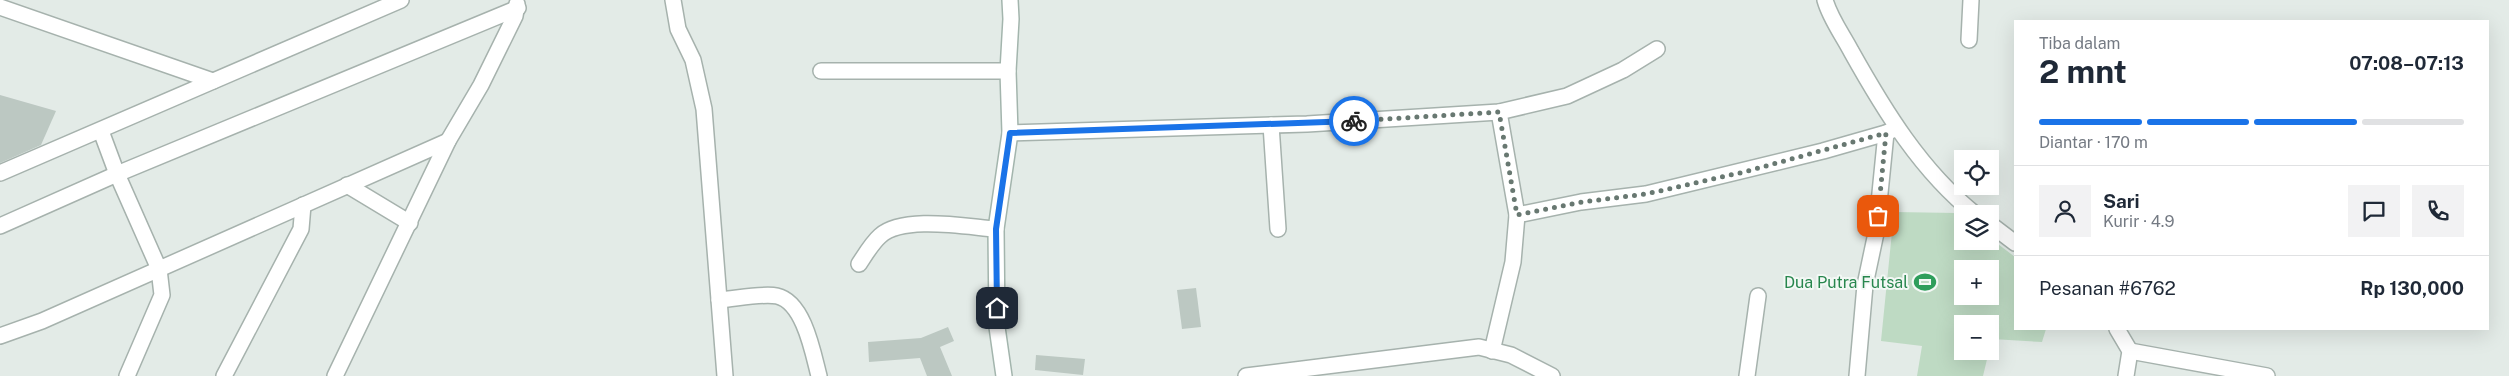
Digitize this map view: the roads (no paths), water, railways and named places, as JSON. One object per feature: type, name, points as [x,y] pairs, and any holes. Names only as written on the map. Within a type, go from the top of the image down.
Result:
[{"type":"street","points":[[0,173],[101,131],[400,0]]},
{"type":"street","points":[[673,0],[678,29],[693,60],[704,108],[725,376]]},
{"type":"street","points":[[1004,376],[997,327],[996,229],[1010,133],[1008,71],[1011,19],[1010,0]]},
{"type":"street","points":[[1825,0],[1827,8],[1876,95],[1892,130],[1964,205]]},
{"type":"street","points":[[1969,40],[1971,0]]},
{"type":"street","points":[[335,376],[410,223],[448,140],[481,85],[517,4]]},
{"type":"street","points":[[0,226],[117,174],[517,4]]},
{"type":"street","points":[[1,6],[213,81]]},
{"type":"street","points":[[1010,133],[1271,125],[1499,112],[1567,96],[1623,70],[1657,48]]},
{"type":"street","points":[[822,71],[1008,71]]},
{"type":"street","points":[[1492,351],[1513,262],[1517,215],[1499,112]]},
{"type":"street","points":[[1271,125],[1278,229]]},
{"type":"street","points":[[1517,215],[1582,202],[1646,194],[1744,172],[1892,130]]},
{"type":"street","points":[[1857,376],[1865,285],[1876,233],[1892,130]]},
{"type":"street","points":[[101,131],[117,174],[159,268],[162,295],[127,376]]},
{"type":"street","points":[[0,336],[42,321],[448,140]]},
{"type":"street","points":[[347,185],[410,223]]},
{"type":"street","points":[[224,376],[301,229],[303,205]]},
{"type":"street","points":[[859,264],[881,236],[895,227],[914,224],[996,229]]},
{"type":"street","points":[[1999,231],[2014,242]]},
{"type":"street","points":[[719,300],[776,296],[787,300],[795,307],[808,335],[819,376]]},
{"type":"street","points":[[1747,376],[1758,296]]},
{"type":"street","points":[[2118,330],[2130,351],[2126,376]]},
{"type":"street","points":[[1246,376],[1297,373],[1479,347],[1511,355],[1552,376]]},
{"type":"street","points":[[2130,351],[2267,376]]},
{"type":"place","name":"Dua Putra Futsal","points":[[1925,282]]}]
